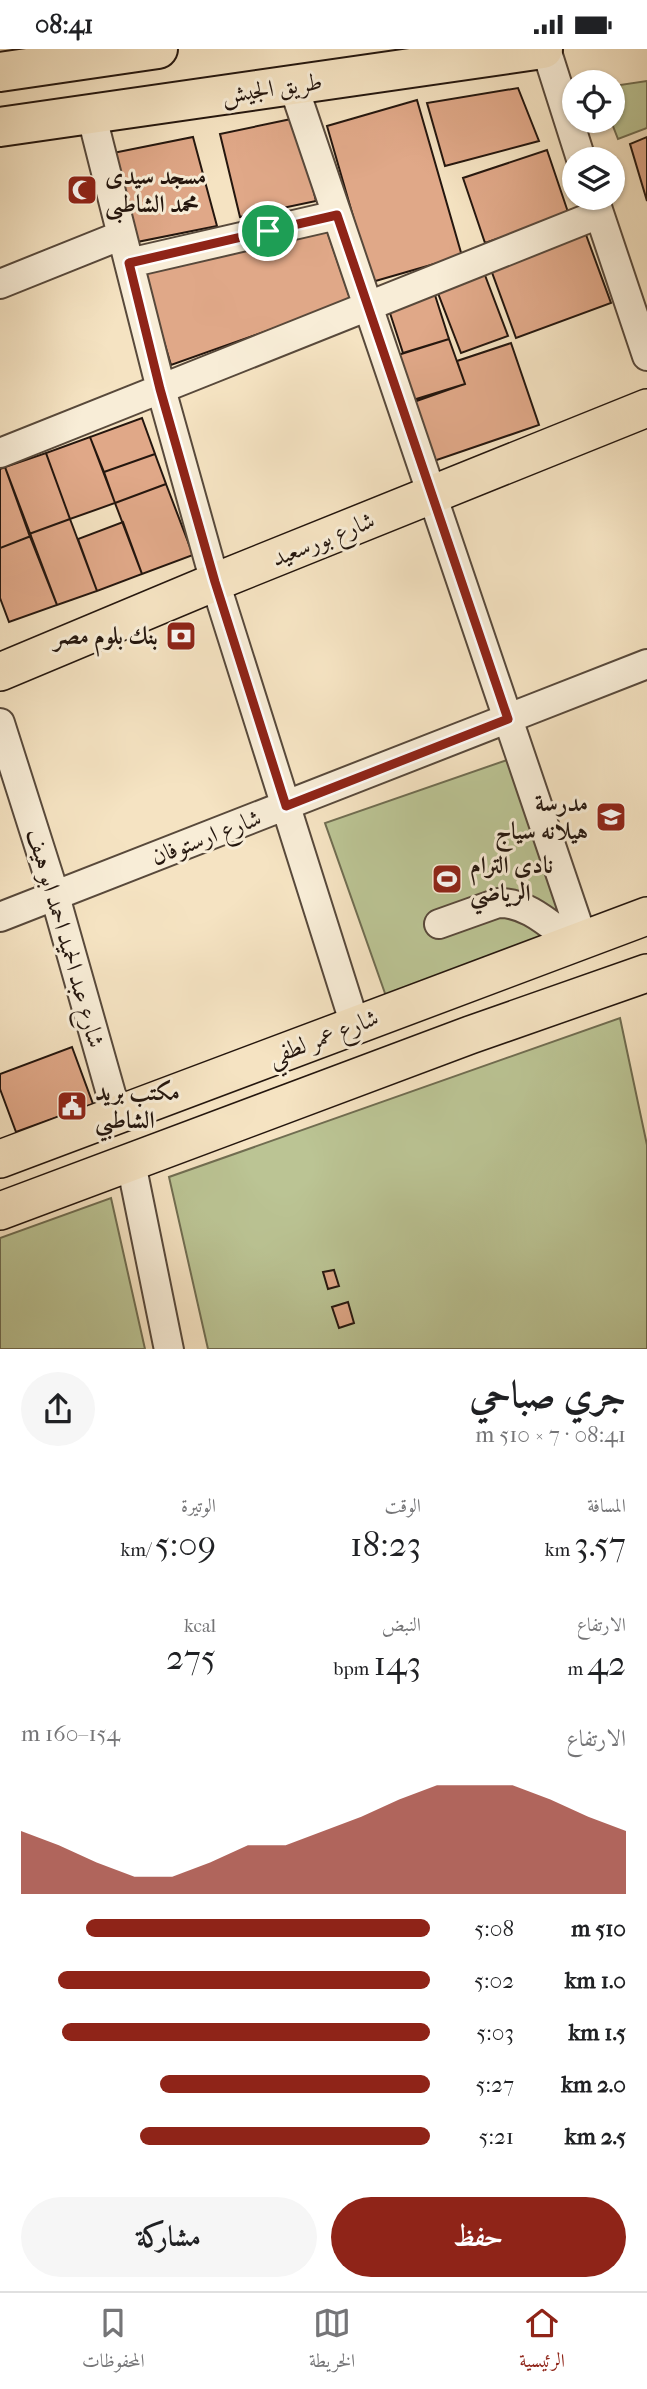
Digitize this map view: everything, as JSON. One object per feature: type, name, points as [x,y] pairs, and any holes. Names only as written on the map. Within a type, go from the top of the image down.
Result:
[{"type":"highway","points":[[0,72],[158,49]]},
{"type":"highway","name":"طريق الجيش","points":[[0,127],[545,49]]},
{"type":"main road","name":"شارع بورسعيد","points":[[0,672],[215,582],[647,408]]},
{"type":"main road","name":"شارع عمر لطفي","points":[[0,1159],[647,916]]},
{"type":"main road","name":"شارع عمر لطفي","points":[[0,1211],[470,1035],[647,973]]},
{"type":"street","points":[[545,49],[577,147]]},
{"type":"street","points":[[293,85],[508,719],[579,941]]},
{"type":"street","points":[[91,113],[160,389],[215,582],[355,1025]]},
{"type":"street","points":[[0,453],[368,306],[588,210]]},
{"type":"street","points":[[598,210],[647,356]]},
{"type":"street","points":[[129,263],[337,215]]},
{"type":"street","points":[[0,284],[122,235]]},
{"type":"street","name":"شارع ارستوفان","points":[[0,917],[647,664]]},
{"type":"street","name":"شارع عبد الحميد احمد ابو هيف","points":[[0,723],[5,755],[55,896],[117,1115]]},
{"type":"street","points":[[439,925],[498,903],[508,902],[525,908],[579,941]]},
{"type":"street","points":[[131,1163],[169,1349]]},
{"type":"green space","points":[[647,81],[647,128],[618,139],[616,133],[625,133],[625,84]]},
{"type":"green space","name":"نادي الترام الرياضي","points":[[507,760],[569,936],[387,999],[325,823]]},
{"type":"green space","points":[[620,1018],[647,1145],[647,1349],[208,1349],[169,1177]]},
{"type":"green space","points":[[111,1198],[145,1349],[0,1349],[0,1238]]},
{"type":"building","points":[[518,88],[539,141],[445,166],[427,103]]},
{"type":"building","points":[[417,100],[462,256],[372,282],[327,126]]},
{"type":"building","points":[[296,118],[316,201],[240,217],[220,134]]},
{"type":"building","points":[[193,137],[217,226],[137,242],[113,153]]},
{"type":"building","points":[[647,137],[647,201],[630,144]]},
{"type":"building","points":[[547,150],[562,194],[562,210],[567,210],[569,215],[485,243],[463,178]]},
{"type":"building","points":[[325,225],[351,301],[171,365],[141,265]]},
{"type":"building","points":[[585,232],[611,303],[516,338],[490,267]]},
{"type":"building","points":[[483,270],[508,336],[461,353],[436,288]]},
{"type":"building","points":[[434,292],[449,339],[403,353],[388,307]]},
{"type":"building","points":[[449,339],[465,384],[413,400],[398,355]]},
{"type":"building","points":[[511,343],[539,425],[428,463],[408,404],[465,384],[457,361]]},
{"type":"building","points":[[142,418],[155,454],[104,472],[90,437]]},
{"type":"building","points":[[90,437],[115,503],[70,519],[46,453]]},
{"type":"building","points":[[46,453],[70,519],[29,534],[5,467]]},
{"type":"building","points":[[155,454],[166,484],[115,503],[104,472]]},
{"type":"building","points":[[5,467],[31,536],[0,548],[0,469]]},
{"type":"building","points":[[166,484],[193,555],[142,574],[115,503]]},
{"type":"building","points":[[70,519],[97,591],[57,605],[29,534]]},
{"type":"building","points":[[123,522],[142,574],[97,591],[78,539]]},
{"type":"building","points":[[31,536],[57,605],[9,622],[0,598],[0,548]]},
{"type":"building","points":[[72,1047],[93,1104],[16,1132],[0,1089],[0,1074]]},
{"type":"building","points":[[334,1270],[339,1286],[328,1289],[323,1272]]},
{"type":"building","points":[[348,1302],[354,1323],[339,1328],[332,1307]]},
{"type":"place","name":"مسجد سيدى محمد الشاطبى","points":[[82,190]]},
{"type":"place","name":"بنك بلوم مصر","points":[[181,636]]},
{"type":"place","name":"مدرسة هيلانه سياج","points":[[611,817]]},
{"type":"place","name":"نادي الترام الرياضي","points":[[447,879]]},
{"type":"place","name":"مكتب بريد الشاطبي","points":[[72,1106]]},
{"type":"route","points":[[337,215],[508,719],[286,806],[215,582],[160,389],[129,263],[268,231],[337,215]]}]
